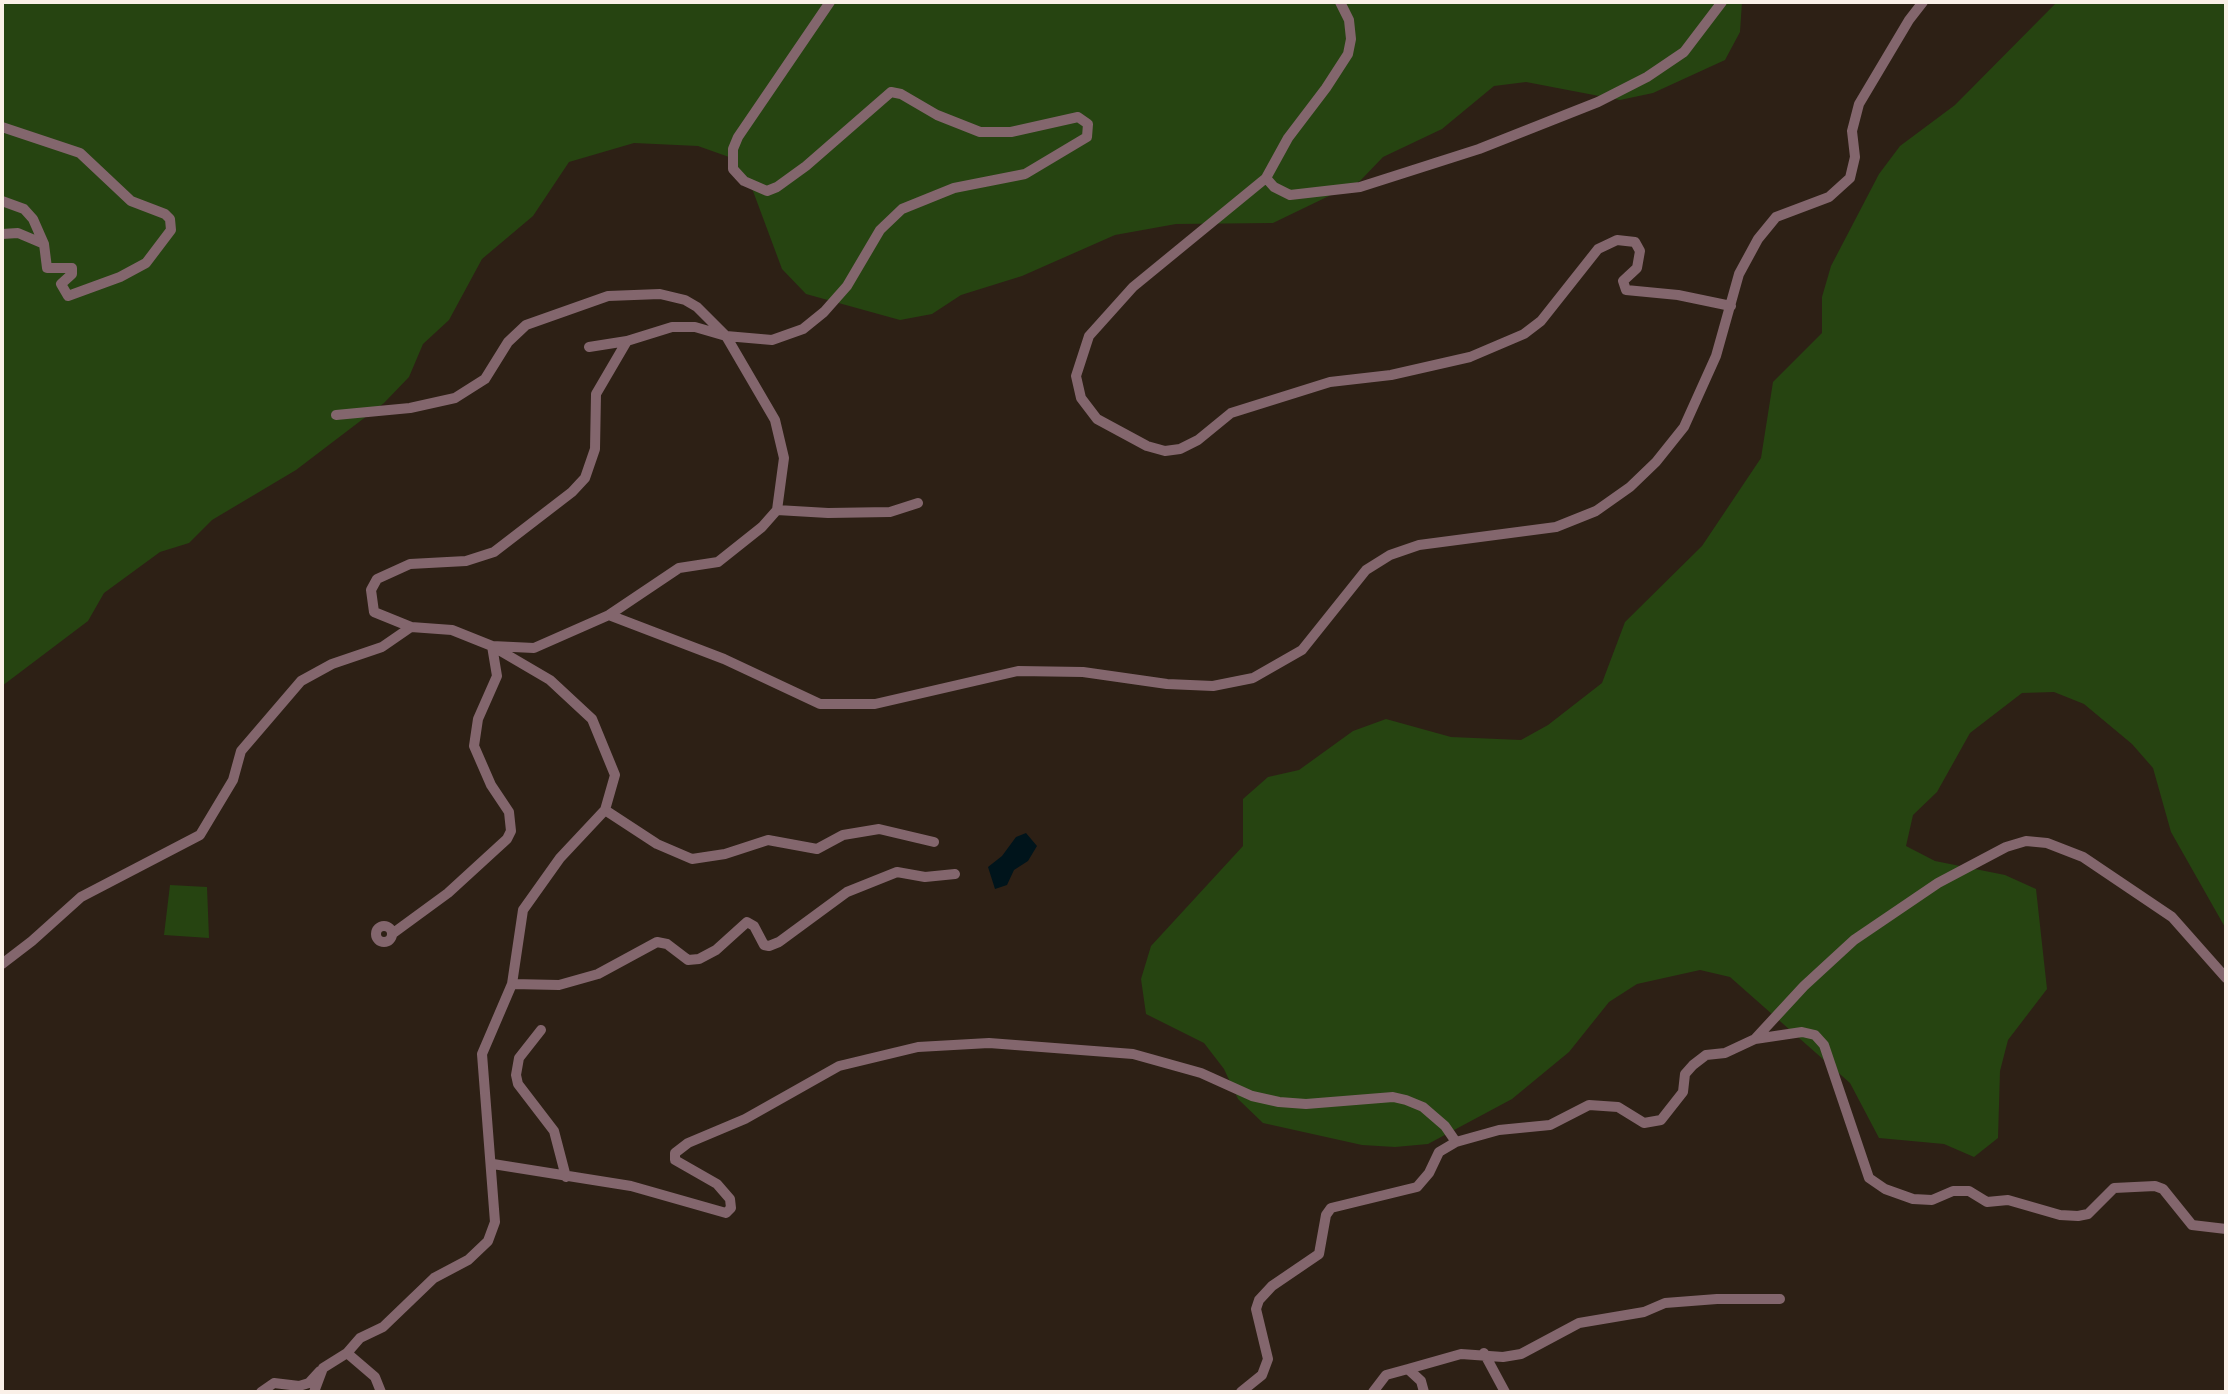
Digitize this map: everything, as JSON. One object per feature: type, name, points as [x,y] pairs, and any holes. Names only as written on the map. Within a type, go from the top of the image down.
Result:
[{"type":"street","points":[[589,347],[626,341],[672,327],[695,327],[726,336],[772,340],[803,329],[824,312],[847,286],[880,230],[902,209],[954,188],[1024,174],[1053,159],[1088,133],[1087,124],[1078,117],[1011,132],[981,132],[937,115],[901,94],[891,92],[806,166],[777,187],[767,191],[744,181],[733,169],[733,149],[738,137],[830,2]]},
{"type":"street","points":[[1340,2],[1349,20],[1351,39],[1348,54],[1288,138],[1266,178],[1133,287],[1089,336],[1076,376],[1081,398],[1097,419],[1147,446],[1165,451],[1180,449],[1198,440],[1231,413],[1330,382],[1391,375],[1450,363],[1482,353],[1524,334],[1541,321],[1598,249],[1616,240],[1635,242],[1640,251],[1637,268],[1623,281],[1626,290],[1678,295],[1731,306]]},
{"type":"street","points":[[1266,178],[1279,191],[1290,195],[1328,193],[1360,187],[1479,149],[1598,102],[1647,77],[1684,52],[1722,2]]},
{"type":"street","points":[[608,615],[724,659],[820,704],[875,704],[1018,671],[1083,673],[1167,684],[1213,686],[1253,678],[1302,650],[1366,570],[1390,555],[1419,545],[1556,527],[1596,510],[1630,487],[1656,462],[1684,427],[1716,356],[1748,253],[1776,217],[1835,193],[1850,178],[1855,157],[1852,131],[1859,104],[1880,65],[1923,2]]},
{"type":"street","points":[[2,127],[80,153],[131,201],[165,214],[171,223],[167,236],[146,263],[71,297],[65,295],[61,287],[63,280],[72,274],[72,268],[47,268],[44,244],[33,219],[24,209],[2,201]]},
{"type":"street","points":[[2,234],[18,233],[44,244]]},
{"type":"street","points":[[336,415],[410,408],[455,398],[485,379],[508,342],[526,325],[608,296],[642,293],[685,300],[704,313],[726,336],[775,420],[784,458],[777,510],[762,527],[718,562],[679,568],[608,615],[534,648],[492,646]]},
{"type":"street","points":[[261,1392],[274,1383],[299,1386],[309,1383],[323,1368],[347,1353],[360,1338],[383,1327],[434,1278],[468,1260],[488,1241],[495,1222],[493,1164],[482,1054],[512,984],[523,910],[559,858],[605,810],[615,775],[592,719],[550,680],[492,646],[452,630],[411,627],[374,612],[371,590],[377,579],[410,564],[466,561],[494,552],[572,492],[584,478],[595,449],[596,394],[626,341]]},
{"type":"street","points":[[777,510],[890,512],[918,503]]},
{"type":"street","points":[[2,964],[32,942],[80,897],[200,835],[233,780],[242,751],[301,681],[332,664],[382,647],[411,627]]},
{"type":"street","points":[[392,934],[448,893],[507,839],[511,831],[509,811],[491,785],[474,746],[478,719],[497,676],[492,646]]},
{"type":"street","points":[[605,810],[657,844],[692,859],[725,854],[768,840],[817,849],[844,835],[879,829],[934,842]]},
{"type":"street","points":[[1755,1039],[1804,986],[1854,940],[1938,883],[1987,856],[2026,841],[2047,843],[2083,856],[2172,917],[2226,978]]},
{"type":"street","points":[[512,984],[559,985],[598,974],[657,942],[667,944],[688,960],[699,959],[716,950],[747,922],[754,926],[762,943],[769,946],[779,942],[848,892],[897,872],[925,877],[954,874]]},
{"type":"street","points":[[541,1030],[519,1058],[516,1074],[518,1084],[554,1130],[566,1177]]},
{"type":"street","points":[[1241,1392],[1262,1375],[1268,1359],[1256,1309],[1259,1300],[1272,1286],[1320,1254],[1326,1215],[1331,1208],[1417,1187],[1429,1173],[1439,1152],[1456,1142],[1499,1130],[1550,1125],[1589,1105],[1618,1107],[1644,1123],[1661,1120],[1683,1092],[1685,1074],[1693,1065],[1706,1055],[1726,1053],[1755,1039],[1802,1032],[1815,1035],[1824,1045],[1869,1178],[1885,1189],[1913,1199],[1932,1200],[1953,1191],[1969,1191],[1987,1202],[2008,1200],[2078,1216],[2088,1214],[2114,1188],[2155,1186],[2163,1189],[2192,1225],[2226,1229]]},
{"type":"street","points":[[493,1164],[631,1186],[726,1213],[730,1208],[730,1199],[717,1184],[675,1160],[675,1153],[688,1143],[744,1119],[839,1066],[918,1047],[989,1044],[1133,1054],[1200,1073],[1252,1096],[1279,1102],[1306,1104],[1392,1097],[1423,1107],[1445,1126],[1456,1142]]},
{"type":"street","points":[[1373,1392],[1386,1375],[1447,1356],[1521,1354],[1579,1323],[1632,1314],[1665,1303],[1717,1299],[1780,1299]]},
{"type":"street","points":[[347,1353],[376,1377],[381,1392]]},
{"type":"street","points":[[1484,1353],[1505,1392]]},
{"type":"street","points":[[314,1392],[323,1368]]},
{"type":"street","points":[[1408,1369],[1421,1381],[1424,1392]]},
{"type":"green space","points":[[2,2],[1742,2],[1740,32],[1725,60],[1653,93],[1620,100],[1526,82],[1494,86],[1442,129],[1383,157],[1360,181],[1273,223],[1176,224],[1115,235],[1022,276],[961,295],[932,314],[900,320],[806,294],[782,269],[750,183],[729,157],[698,146],[634,143],[569,162],[533,216],[482,259],[449,320],[423,344],[409,377],[384,403],[296,470],[212,520],[189,543],[160,552],[104,593],[88,621],[2,686]]},
{"type":"green space","points":[[2057,2],[2226,2],[2226,929],[2171,832],[2153,768],[2132,744],[2084,704],[2054,692],[2022,693],[1970,733],[1937,792],[1913,815],[1906,846],[1935,861],[2005,875],[2036,889],[2047,989],[2008,1040],[2000,1071],[1998,1138],[1974,1157],[1944,1144],[1879,1138],[1850,1083],[1730,977],[1700,970],[1637,984],[1609,1002],[1569,1052],[1512,1099],[1428,1144],[1395,1147],[1362,1145],[1263,1123],[1238,1099],[1224,1069],[1204,1043],[1146,1014],[1141,979],[1151,946],[1243,846],[1243,799],[1268,777],[1299,770],[1353,731],[1386,719],[1451,737],[1521,740],[1548,725],[1602,683],[1625,622],[1702,546],[1761,458],[1773,382],[1822,333],[1822,297],[1831,266],[1879,174],[1900,146],[1955,105]]},
{"type":"green space","points":[[170,885],[207,887],[209,938],[164,935]]},
{"type":"water","points":[[1026,833],[1037,846],[1028,861],[1014,870],[1007,885],[995,889],[988,867],[1002,856],[1016,837]]}]
